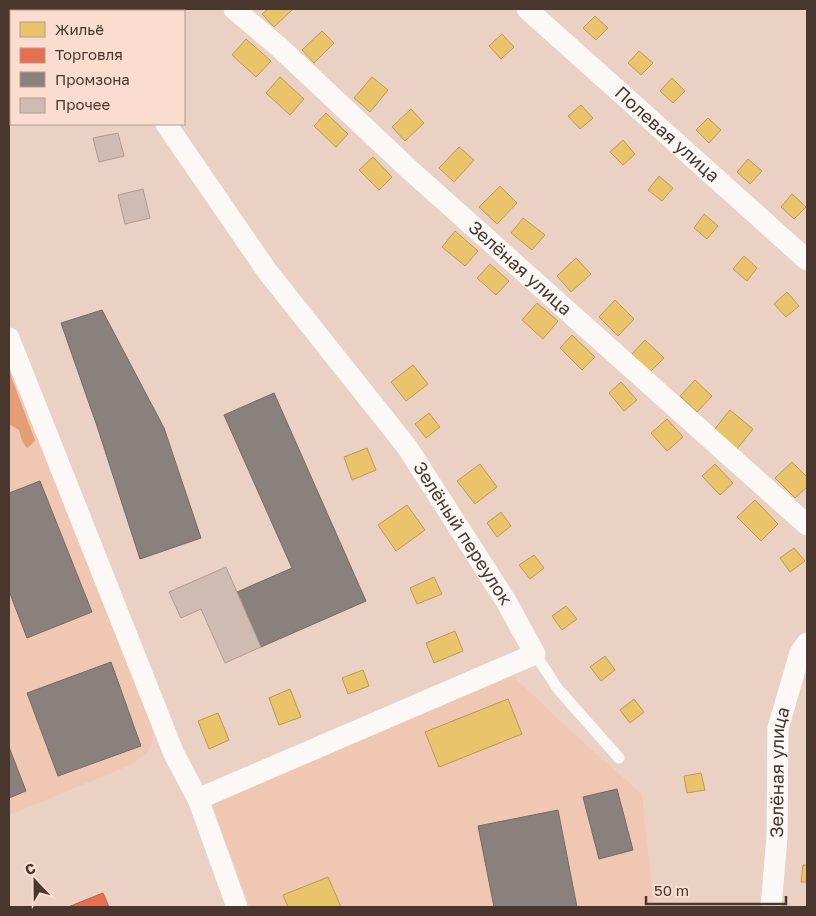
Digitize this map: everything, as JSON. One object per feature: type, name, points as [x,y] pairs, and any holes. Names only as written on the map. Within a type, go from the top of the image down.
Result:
[{"type":"street","name":"Зелёная улица","points":[[234,9],[278,47],[410,170],[807,525]]},
{"type":"street","name":"Полевая улица","points":[[527,9],[807,260]]},
{"type":"street","name":"Зелёный переулок","points":[[167,125],[267,271],[406,447],[506,600],[535,654]]},
{"type":"street","points":[[9,338],[174,754],[198,798],[237,907]]},
{"type":"street","name":"Зелёная улица","points":[[771,907],[777,837],[778,728],[800,653],[807,643]]},
{"type":"street","points":[[198,798],[535,654]]},
{"type":"lane","points":[[535,654],[558,689],[618,758]]},
{"type":"shaded area","points":[[9,356],[153,728],[152,741],[148,752],[133,764],[9,815]]},
{"type":"shaded area","points":[[9,371],[35,440],[27,448],[22,441],[19,430],[9,424]]},
{"type":"shaded area","points":[[513,676],[575,735],[642,794],[654,907],[250,907],[211,802]]},
{"type":"building: Жильё","points":[[268,9],[293,9],[274,27],[262,14]]},
{"type":"building: Жильё","points":[[595,16],[608,28],[596,40],[583,28]]},
{"type":"building: Жильё","points":[[322,31],[334,43],[314,63],[302,50]]},
{"type":"building: Жильё","points":[[502,34],[514,47],[501,59],[489,46]]},
{"type":"building: Жильё","points":[[246,39],[271,61],[256,77],[232,55]]},
{"type":"building: Жильё","points":[[639,51],[653,63],[641,75],[628,63]]},
{"type":"building: Жильё","points":[[280,77],[304,99],[290,115],[266,93]]},
{"type":"building: Жильё","points":[[372,77],[388,90],[370,112],[354,98]]},
{"type":"building: Жильё","points":[[672,78],[685,91],[673,103],[660,91]]},
{"type":"building: Жильё","points":[[581,105],[593,118],[580,129],[568,116]]},
{"type":"building: Жильё","points":[[411,109],[424,123],[405,141],[392,127]]},
{"type":"building: Жильё","points":[[326,113],[348,134],[336,147],[314,126]]},
{"type":"building: Жильё","points":[[708,118],[721,130],[709,143],[696,130]]},
{"type":"building: Жильё","points":[[623,140],[635,154],[623,165],[610,152]]},
{"type":"building: Жильё","points":[[459,147],[474,160],[454,182],[439,168]]},
{"type":"building: Жильё","points":[[373,157],[392,177],[379,190],[359,170]]},
{"type":"building: Жильё","points":[[748,159],[762,171],[750,184],[737,172]]},
{"type":"building: Жильё","points":[[659,176],[673,188],[662,201],[648,190]]},
{"type":"building: Жильё","points":[[500,186],[517,203],[497,224],[479,207]]},
{"type":"building: Жильё","points":[[792,194],[806,207],[794,219],[781,207]]},
{"type":"building: Жильё","points":[[704,214],[718,226],[707,239],[694,228]]},
{"type":"building: Жильё","points":[[523,218],[545,235],[532,250],[511,233]]},
{"type":"building: Жильё","points":[[455,231],[478,251],[465,266],[442,247]]},
{"type":"building: Жильё","points":[[744,256],[757,268],[747,281],[733,269]]},
{"type":"building: Жильё","points":[[576,258],[591,274],[571,292],[557,276]]},
{"type":"building: Жильё","points":[[490,264],[509,281],[496,295],[477,278]]},
{"type":"building: Жильё","points":[[787,292],[799,306],[786,317],[774,304]]},
{"type":"building: Жильё","points":[[615,300],[634,319],[618,336],[599,317]]},
{"type":"building: Жильё","points":[[537,303],[558,321],[543,339],[522,320]]},
{"type":"building: Жильё","points":[[572,335],[595,357],[582,370],[560,348]]},
{"type":"building: Жильё","points":[[645,340],[664,358],[650,372],[631,355]]},
{"type":"building: Жильё","points":[[413,365],[428,384],[406,401],[391,382]]},
{"type":"building: Жильё","points":[[695,380],[712,396],[697,412],[680,396]]},
{"type":"building: Жильё","points":[[621,382],[637,400],[624,411],[609,393]]},
{"type":"building: Жильё","points":[[730,410],[753,429],[737,449],[714,430]]},
{"type":"building: Жильё","points":[[429,413],[440,427],[426,438],[415,424]]},
{"type":"building: Жильё","points":[[667,419],[683,437],[667,451],[651,433]]},
{"type":"building: Жильё","points":[[367,448],[376,470],[352,480],[344,457]]},
{"type":"building: Жильё","points":[[792,462],[807,477],[807,487],[795,498],[775,478]]},
{"type":"building: Жильё","points":[[480,464],[497,487],[475,504],[457,481]]},
{"type":"building: Жильё","points":[[715,464],[733,483],[720,495],[702,476]]},
{"type":"building: Жильё","points":[[755,500],[778,524],[761,541],[737,517]]},
{"type":"building: Жильё","points":[[407,505],[425,530],[396,551],[378,525]]},
{"type":"building: Жильё","points":[[501,512],[511,526],[497,537],[487,523]]},
{"type":"building: Жильё","points":[[794,548],[805,561],[790,572],[780,558]]},
{"type":"building: Жильё","points":[[534,555],[544,568],[530,579],[519,565]]},
{"type":"building: Жильё","points":[[434,577],[442,594],[417,604],[410,588]]},
{"type":"building: Жильё","points":[[566,606],[577,619],[562,630],[552,616]]},
{"type":"building: Жильё","points":[[455,631],[463,651],[434,663],[426,643]]},
{"type":"building: Жильё","points":[[605,656],[615,670],[601,681],[590,667]]},
{"type":"building: Жильё","points":[[363,670],[369,686],[348,694],[342,678]]},
{"type":"building: Жильё","points":[[290,689],[301,717],[279,725],[269,698]]},
{"type":"building: Жильё","points":[[508,699],[522,734],[439,767],[425,732]]},
{"type":"building: Жильё","points":[[634,699],[644,712],[630,723],[620,710]]},
{"type":"building: Жильё","points":[[218,713],[229,740],[209,749],[198,721]]},
{"type":"building: Жильё","points":[[701,773],[705,790],[687,793],[684,776]]},
{"type":"building: Жильё","points":[[803,865],[807,865],[807,882],[801,882]]},
{"type":"building: Жильё","points":[[328,877],[341,907],[288,907],[283,895]]},
{"type":"building: Торговля","points":[[103,893],[109,907],[68,907]]},
{"type":"building: Промзона","points":[[102,310],[164,428],[201,538],[140,559],[61,323]]},
{"type":"building: Промзона","points":[[274,393],[366,601],[261,647],[237,592],[292,568],[224,415]]},
{"type":"building: Промзона","points":[[40,481],[92,612],[27,638],[9,591],[9,493]]},
{"type":"building: Промзона","points":[[111,662],[141,746],[58,776],[27,693]]},
{"type":"building: Промзона","points":[[9,747],[26,791],[9,798]]},
{"type":"building: Промзона","points":[[617,789],[633,850],[599,859],[583,797]]},
{"type":"building: Промзона","points":[[558,810],[577,907],[494,907],[478,826]]},
{"type":"building: Прочее","points":[[118,133],[124,156],[99,162],[93,138]]},
{"type":"building: Прочее","points":[[143,189],[150,218],[125,224],[118,195]]},
{"type":"building: Прочее","points":[[226,567],[261,647],[225,663],[201,609],[181,618],[169,592]]}]
